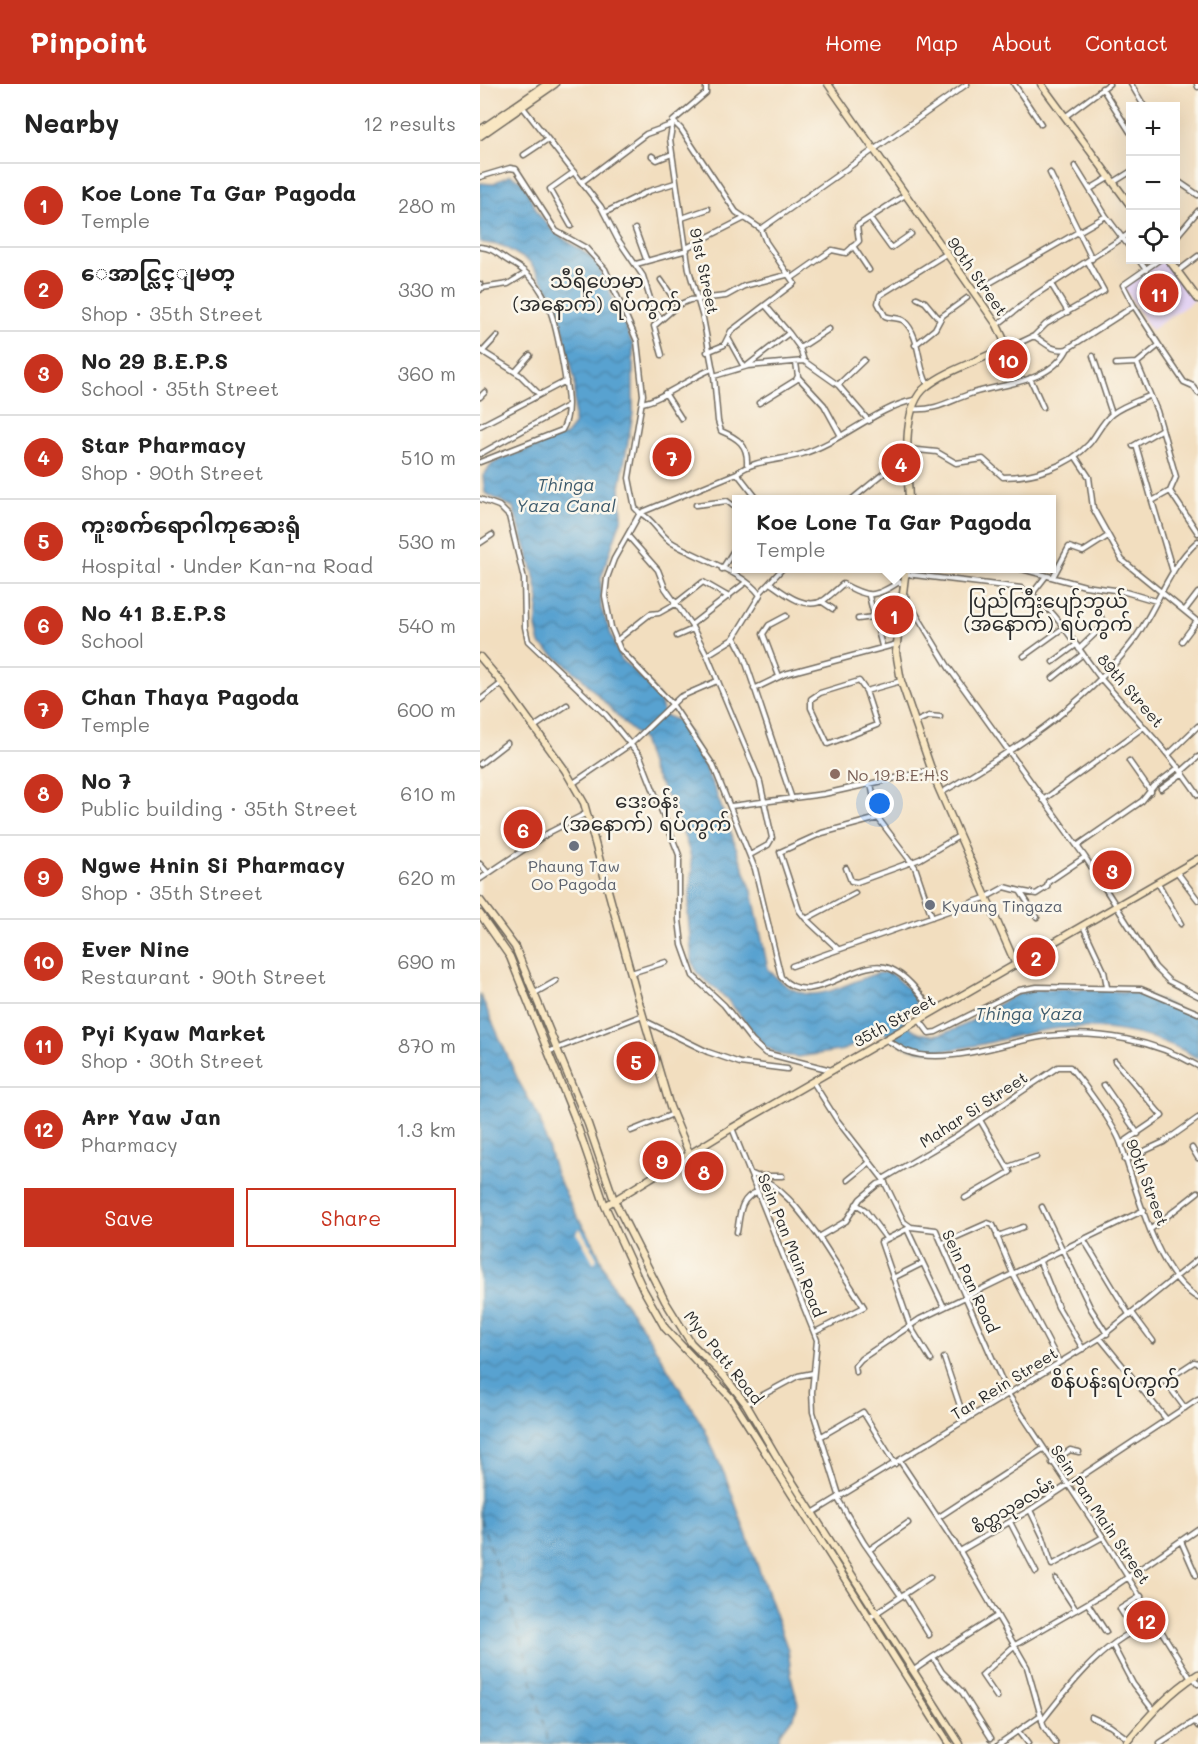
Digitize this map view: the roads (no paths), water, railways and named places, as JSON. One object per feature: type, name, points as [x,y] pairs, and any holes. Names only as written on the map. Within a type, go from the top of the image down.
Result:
[{"type":"main road","points":[[480,136],[547,84]]},
{"type":"main road","points":[[480,130],[555,84]]},
{"type":"main road","name":"90th Street","points":[[828,84],[997,325],[1004,344]]},
{"type":"main road","points":[[1041,84],[1126,198]]},
{"type":"main road","points":[[1172,264],[1198,299]]},
{"type":"main road","points":[[909,495],[907,452],[914,400],[928,385],[996,352],[1004,344]]},
{"type":"main road","points":[[906,573],[896,659],[901,681],[941,793],[1016,965]]},
{"type":"main road","points":[[480,657],[502,683],[565,770],[588,812],[630,974],[673,1114],[689,1153]]},
{"type":"main road","name":"35th Street","points":[[605,1206],[689,1153],[935,1013],[1198,859]]},
{"type":"main road","name":"Myo Patt Road","points":[[480,900],[515,947],[588,1124],[614,1200],[678,1323],[691,1343],[738,1392],[812,1513],[960,1744]]},
{"type":"main road","name":"Myo Patt Road","points":[[480,914],[507,951],[574,1116],[605,1206],[643,1289],[665,1328],[731,1398],[949,1744]]},
{"type":"main road","points":[[507,951],[515,947]]},
{"type":"main road","points":[[731,1398],[738,1392]]},
{"type":"main road","points":[[855,1597],[862,1592]]},
{"type":"main road","points":[[1127,1742],[1153,1710],[1194,1677]]},
{"type":"main road","points":[[938,1727],[945,1722]]},
{"type":"street","points":[[582,182],[640,137],[672,123],[705,93],[706,84]]},
{"type":"street","points":[[761,229],[967,84]]},
{"type":"street","points":[[1014,84],[1041,124]]},
{"type":"street","points":[[1096,84],[1126,125]]},
{"type":"street","points":[[1066,116],[1108,84]]},
{"type":"street","points":[[1131,84],[1142,102]]},
{"type":"street","points":[[521,104],[604,213],[617,238],[643,276],[653,308],[661,319]]},
{"type":"street","points":[[672,123],[743,219],[761,229],[766,242],[791,276],[794,284],[731,331],[724,345],[707,352]]},
{"type":"street","name":"91st Street","points":[[672,123],[675,183],[691,279],[698,297],[707,352],[714,376],[718,425],[723,432],[738,438],[746,451],[747,464]]},
{"type":"street","points":[[524,155],[548,139]]},
{"type":"street","points":[[652,156],[657,160],[672,154]]},
{"type":"street","points":[[1075,166],[1106,216],[1126,242]]},
{"type":"street","points":[[480,177],[510,168],[516,169],[556,231],[586,248],[604,269],[639,347],[642,403],[629,478],[635,508],[647,516],[670,542],[722,569],[759,594]]},
{"type":"street","points":[[571,226],[550,189],[574,172]]},
{"type":"street","points":[[1004,344],[1017,344],[1034,336],[1046,324],[1104,291],[1050,173]]},
{"type":"street","points":[[1090,189],[1126,174]]},
{"type":"street","points":[[604,213],[649,191],[675,183]]},
{"type":"street","points":[[1180,183],[1198,195]]},
{"type":"street","points":[[662,355],[654,328],[678,305],[698,297],[726,296],[744,286],[791,276],[832,250],[846,253],[859,241],[860,234],[857,226],[905,195]]},
{"type":"street","points":[[682,219],[708,209]]},
{"type":"street","points":[[1180,232],[1198,211]]},
{"type":"street","points":[[973,293],[1106,216]]},
{"type":"street","points":[[636,264],[686,249],[743,219]]},
{"type":"street","points":[[870,219],[891,248],[911,234]]},
{"type":"street","points":[[634,229],[646,260]]},
{"type":"street","points":[[997,325],[1051,284],[1126,236]]},
{"type":"street","points":[[853,246],[869,270]]},
{"type":"street","points":[[480,247],[501,254],[526,273],[552,312],[566,381],[567,406],[564,428],[559,432],[480,462]]},
{"type":"street","points":[[928,385],[921,373],[920,357],[904,321],[883,314],[878,303],[880,296],[946,254]]},
{"type":"street","points":[[1177,271],[1198,256]]},
{"type":"street","points":[[1142,264],[1146,270]]},
{"type":"street","points":[[1154,264],[1123,285],[1134,306],[1184,382],[1193,386],[1198,393]]},
{"type":"street","points":[[481,288],[508,284],[526,273]]},
{"type":"street","points":[[661,280],[678,305]]},
{"type":"street","points":[[1051,284],[1068,312]]},
{"type":"street","points":[[917,298],[925,302],[940,320]]},
{"type":"street","points":[[915,345],[967,298]]},
{"type":"street","points":[[766,306],[800,348],[804,361],[838,385],[869,421]]},
{"type":"street","points":[[1034,336],[1047,346],[1059,351],[1067,349],[1134,306]]},
{"type":"street","points":[[800,348],[829,329]]},
{"type":"street","points":[[746,366],[789,333]]},
{"type":"street","points":[[497,336],[482,350],[514,372],[540,394]]},
{"type":"street","points":[[728,337],[746,366]]},
{"type":"street","points":[[1116,364],[1137,363],[1159,345]]},
{"type":"street","points":[[913,409],[937,408],[967,395],[1017,384],[1057,363],[1067,349]]},
{"type":"street","points":[[514,372],[530,355]]},
{"type":"street","points":[[1094,357],[1112,414]]},
{"type":"street","points":[[838,385],[864,360]]},
{"type":"street","points":[[714,376],[746,366],[804,361]]},
{"type":"street","points":[[796,363],[798,377],[824,405],[841,436]]},
{"type":"street","points":[[1137,363],[1157,411],[1176,477],[1170,491],[1152,501]]},
{"type":"street","points":[[642,403],[651,402],[712,369]]},
{"type":"street","points":[[759,403],[798,377]]},
{"type":"street","points":[[1030,378],[1043,407]]},
{"type":"street","points":[[480,426],[566,381]]},
{"type":"street","points":[[480,397],[485,392]]},
{"type":"street","points":[[665,393],[681,418]]},
{"type":"street","points":[[857,495],[907,452],[937,452],[956,462],[983,459],[1005,477],[1044,471],[1075,456],[1089,444],[1112,414],[1149,396]]},
{"type":"street","points":[[914,400],[801,454],[747,464],[737,472],[640,513],[629,537],[610,567],[606,587],[606,605],[616,641],[624,655],[670,706],[704,750],[731,806],[750,855],[779,972],[785,982],[797,988],[807,988],[871,968],[889,968],[912,985],[935,1013]]},
{"type":"street","points":[[480,453],[567,406]]},
{"type":"street","points":[[1162,429],[1134,446],[1173,573]]},
{"type":"street","points":[[1075,456],[1089,477],[1093,508],[1122,560],[1198,622],[1182,640]]},
{"type":"street","points":[[737,472],[755,495]]},
{"type":"street","points":[[1170,491],[1198,533]]},
{"type":"street","points":[[480,499],[499,506],[509,516],[524,579],[525,627],[528,641],[633,742],[644,763],[677,846],[680,862],[679,920],[682,945],[693,976],[724,1005],[752,1041],[765,1053],[832,1070]]},
{"type":"street","points":[[696,505],[727,501],[732,505]]},
{"type":"street","points":[[480,543],[492,535]]},
{"type":"street","points":[[1056,571],[1069,547],[1083,552],[1108,536]]},
{"type":"street","points":[[629,537],[658,570],[675,604],[692,627],[707,655],[760,782],[771,842],[750,855]]},
{"type":"street","points":[[941,793],[1009,752],[1070,708],[1102,680],[1133,642],[1188,549],[1198,540]]},
{"type":"street","points":[[722,569],[732,553]]},
{"type":"street","points":[[707,655],[734,637],[759,594],[779,573]]},
{"type":"street","points":[[890,573],[899,582],[949,668],[1085,857],[1162,975],[1198,996]]},
{"type":"street","points":[[920,573],[1021,588],[1032,594],[1046,576]]},
{"type":"street","points":[[1036,573],[1084,586],[1122,591],[1156,602]]},
{"type":"street","points":[[1053,577],[1055,573]]},
{"type":"street","points":[[616,641],[650,614],[675,604],[703,582],[729,597]]},
{"type":"street","points":[[821,601],[843,584],[869,596],[899,582]]},
{"type":"street","points":[[677,636],[692,627],[745,583]]},
{"type":"street","points":[[770,583],[800,601],[821,601],[833,609]]},
{"type":"street","points":[[1185,610],[1198,593]]},
{"type":"street","name":"89th Street","points":[[1032,594],[1063,628],[1102,680],[1168,753],[1198,795]]},
{"type":"street","points":[[869,596],[882,646]]},
{"type":"street","points":[[779,676],[763,634],[769,626],[786,616]]},
{"type":"street","points":[[858,619],[873,617]]},
{"type":"street","points":[[1053,662],[1077,647],[1104,625],[1101,617]]},
{"type":"street","points":[[1024,656],[1063,628]]},
{"type":"street","points":[[734,637],[743,654],[792,799]]},
{"type":"street","points":[[754,689],[779,676],[882,646],[897,644]]},
{"type":"street","points":[[1053,678],[1083,654]]},
{"type":"street","points":[[573,784],[633,742],[670,706],[717,681]]},
{"type":"street","points":[[859,681],[866,691],[876,727],[828,744],[811,708],[811,699],[820,693],[859,681]]},
{"type":"street","points":[[866,691],[901,681]]},
{"type":"street","points":[[480,700],[502,683]]},
{"type":"street","points":[[534,727],[567,705]]},
{"type":"street","points":[[915,722],[928,716],[940,717]]},
{"type":"street","points":[[1168,753],[1198,726]]},
{"type":"street","points":[[1043,800],[1144,727]]},
{"type":"street","points":[[480,764],[507,743]]},
{"type":"street","points":[[1161,789],[1198,757]]},
{"type":"street","points":[[1128,761],[1151,792]]},
{"type":"street","points":[[731,806],[792,799],[932,770]]},
{"type":"street","points":[[1077,846],[1128,812],[1151,792],[1154,786],[1182,770]]},
{"type":"street","points":[[871,784],[878,818],[912,862],[921,880],[932,917]]},
{"type":"street","points":[[480,879],[550,832],[588,812]]},
{"type":"street","points":[[837,948],[806,919],[796,901],[781,851],[822,833],[878,818]]},
{"type":"street","points":[[846,868],[851,881],[857,882],[912,862],[959,836]]},
{"type":"street","points":[[792,966],[837,948],[986,898],[1005,887],[1036,894],[1047,887],[1048,882],[1085,857]]},
{"type":"street","points":[[480,864],[488,873]]},
{"type":"street","points":[[1176,871],[1198,900]]},
{"type":"street","points":[[1157,882],[1180,924]]},
{"type":"street","points":[[1020,891],[1037,917]]},
{"type":"street","points":[[806,919],[855,893]]},
{"type":"street","points":[[1083,926],[1104,971],[1107,987]]},
{"type":"street","points":[[630,974],[666,962]]},
{"type":"street","points":[[534,993],[556,981]]},
{"type":"street","points":[[920,1021],[929,1033],[936,1032],[1023,988],[1107,987],[1151,991],[1198,1013]]},
{"type":"street","points":[[547,1052],[644,1018],[708,1052],[740,1063],[787,1069]]},
{"type":"street","points":[[888,1039],[906,1051],[938,1055],[1047,1036],[1128,1039],[1154,1046],[1198,1066]]},
{"type":"street","points":[[1115,1061],[1161,1114],[1161,1118],[1121,1144]]},
{"type":"street","name":"Mahar Si Street","points":[[819,1237],[848,1220],[856,1204],[878,1184],[980,1120],[1058,1067],[1070,1067],[1075,1073]]},
{"type":"street","name":"90th Street","points":[[1075,1073],[1121,1144],[1151,1229],[1176,1278],[1198,1298]]},
{"type":"street","points":[[813,1082],[837,1120],[884,1181],[901,1218],[909,1228],[944,1307]]},
{"type":"street","points":[[1104,1085],[1138,1134]]},
{"type":"street","points":[[631,1131],[673,1114]]},
{"type":"street","points":[[1125,1160],[1164,1142],[1198,1118]]},
{"type":"street","points":[[965,1198],[1007,1176],[1010,1172],[980,1120]]},
{"type":"street","name":"Sein Pan Main Road","points":[[732,1128],[815,1332],[819,1347],[813,1373],[812,1400],[820,1437],[839,1499],[869,1550],[903,1595],[929,1635]]},
{"type":"street","points":[[1192,1148],[1198,1158]]},
{"type":"street","points":[[1008,1167],[1036,1156]]},
{"type":"street","points":[[848,1180],[870,1162]]},
{"type":"street","points":[[750,1173],[769,1180],[785,1194],[819,1237],[864,1308],[815,1332]]},
{"type":"street","points":[[759,1176],[782,1176]]},
{"type":"street","points":[[737,1232],[743,1201],[748,1195],[757,1192]]},
{"type":"street","points":[[1151,1229],[1198,1192]]},
{"type":"street","points":[[856,1204],[868,1213],[886,1238]]},
{"type":"street","points":[[1042,1207],[1091,1309],[1107,1334]]},
{"type":"street","points":[[856,1372],[855,1366],[861,1359],[910,1326],[944,1307],[1144,1210]]},
{"type":"street","points":[[943,1243],[990,1223],[1013,1274],[1059,1362]]},
{"type":"street","points":[[997,1236],[1023,1227]]},
{"type":"street","points":[[909,1228],[881,1242],[910,1326],[931,1360]]},
{"type":"street","name":"Sein Pan Road","points":[[909,1228],[935,1229],[967,1296],[1008,1394]]},
{"type":"street","points":[[1084,1240],[1131,1315],[1154,1341]]},
{"type":"street","name":"Tar Rein Street","points":[[806,1518],[1107,1334],[1198,1259]]},
{"type":"street","points":[[1040,1262],[1058,1307],[1083,1349]]},
{"type":"street","points":[[893,1278],[923,1263]]},
{"type":"street","points":[[1100,1338],[1167,1420]]},
{"type":"street","points":[[944,1358],[965,1421]]},
{"type":"street","points":[[1185,1408],[1165,1381],[1194,1362],[1198,1363]]},
{"type":"street","points":[[746,1404],[793,1379],[813,1373]]},
{"type":"street","name":"Sein Pan Main Street","points":[[1008,1394],[1198,1684]]},
{"type":"street","name":"စိတ္တသုခလမ်း","points":[[960,1551],[1030,1510],[1198,1400]]},
{"type":"street","points":[[820,1437],[863,1412],[895,1464]]},
{"type":"street","points":[[939,1517],[1043,1449]]},
{"type":"street","points":[[1052,1463],[1070,1450],[1079,1452]]},
{"type":"street","points":[[900,1461],[960,1551],[1030,1672],[1042,1721],[1056,1744]]},
{"type":"street","points":[[1030,1510],[1043,1537],[1052,1565],[1103,1537]]},
{"type":"street","points":[[1010,1522],[1036,1572]]},
{"type":"street","points":[[869,1550],[908,1523]]},
{"type":"street","points":[[997,1697],[982,1675],[1015,1645],[1088,1604],[1198,1529]]},
{"type":"street","points":[[1181,1541],[1196,1575]]},
{"type":"street","points":[[869,1618],[930,1577]]},
{"type":"street","points":[[1056,1579],[1076,1610]]},
{"type":"street","points":[[1125,1617],[1120,1610],[1140,1596]]},
{"type":"street","points":[[1088,1604],[1106,1632]]},
{"type":"street","points":[[914,1670],[997,1616]]},
{"type":"street","points":[[1042,1721],[1079,1673],[1113,1646],[1146,1624],[1156,1621]]},
{"type":"street","points":[[1113,1646],[1133,1684],[1153,1710]]},
{"type":"street","points":[[933,1657],[942,1672],[962,1692],[991,1737]]},
{"type":"street","points":[[999,1744],[1041,1715]]},
{"type":"street","points":[[1091,1717],[1110,1726],[1127,1742]]},
{"type":"street","points":[[1160,1744],[1196,1720],[1198,1726]]},
{"type":"street","points":[[1018,1731],[1028,1744]]},
{"type":"water","name":"Thinga Yaza Canal","points":[[510,175],[522,181],[539,215],[555,233],[590,256],[599,267],[633,345],[633,413],[620,487],[622,517],[601,578],[601,608],[620,658],[652,688],[660,699],[664,715],[679,721],[690,735],[715,790],[752,891],[768,969],[790,988],[811,994],[833,990],[874,974],[890,973],[917,997],[915,1006],[902,1020],[914,1030],[930,1035],[958,1028],[1002,1002],[1029,991],[1086,989],[1143,995],[1164,1002],[1198,1019],[1198,1059],[1181,1049],[1142,1035],[1079,1028],[1039,1031],[971,1046],[935,1051],[904,1046],[882,1031],[844,1050],[798,1057],[780,1055],[765,1046],[727,999],[697,973],[692,960],[688,915],[692,868],[690,853],[676,812],[652,771],[642,739],[581,677],[540,644],[536,627],[539,599],[533,571],[513,507],[485,493],[483,476],[492,464],[566,435],[574,425],[575,382],[557,303],[530,262],[503,246],[480,242],[480,183],[492,184]]},
{"type":"water","points":[[480,994],[519,1082],[539,1117],[556,1174],[574,1211],[594,1244],[613,1287],[641,1325],[704,1428],[726,1478],[788,1650],[798,1704],[794,1717],[780,1732],[778,1744],[480,1744]]},
{"type":"place","name":"Pyi Kyaw Market","points":[[1159,293]]},
{"type":"place","name":"Ever Nine","points":[[1008,359]]},
{"type":"place","name":"Chan Thaya Pagoda","points":[[672,457]]},
{"type":"place","name":"Star Pharmacy","points":[[901,463]]},
{"type":"place","name":"Koe Lone Ta Gar Pagoda","points":[[894,615]]},
{"type":"place","name":"No 19 B.E.H.S","points":[[835,774]]},
{"type":"place","name":"No 41 B.E.P.S","points":[[523,829]]},
{"type":"place","name":"Phaung Taw Oo Pagoda","points":[[574,846]]},
{"type":"place","name":"No 29 B.E.P.S","points":[[1112,870]]},
{"type":"place","name":"Kyaung Tingaza","points":[[930,905]]},
{"type":"place","name":"ေအာင္လြင္ျမတ္","points":[[1036,957]]},
{"type":"place","name":"ကူးစက်ရောဂါကုဆေးရုံ","points":[[636,1061]]},
{"type":"place","name":"Ngwe Hnin Si Pharmacy","points":[[662,1160]]},
{"type":"place","name":"No 7","points":[[704,1171]]},
{"type":"place","name":"Arr Yaw Jan","points":[[1146,1620]]},
{"type":"district","name":"သီရိဟေမာ (အနောက်) ရပ်ကွက်","points":[[597,292]]},
{"type":"district","name":"ပြည်ကြီးပျော်ဘွယ် (အနောက်) ရပ်ကွက်","points":[[1048,612]]},
{"type":"district","name":"ဒေးဝန်း (အနောက်) ရပ်ကွက်","points":[[647,812]]},
{"type":"district","name":"စိန်ပန်းရပ်ကွက်","points":[[1115,1380]]},
{"type":"water label","name":"Thinga Yaza","points":[[1029,1013]]}]
